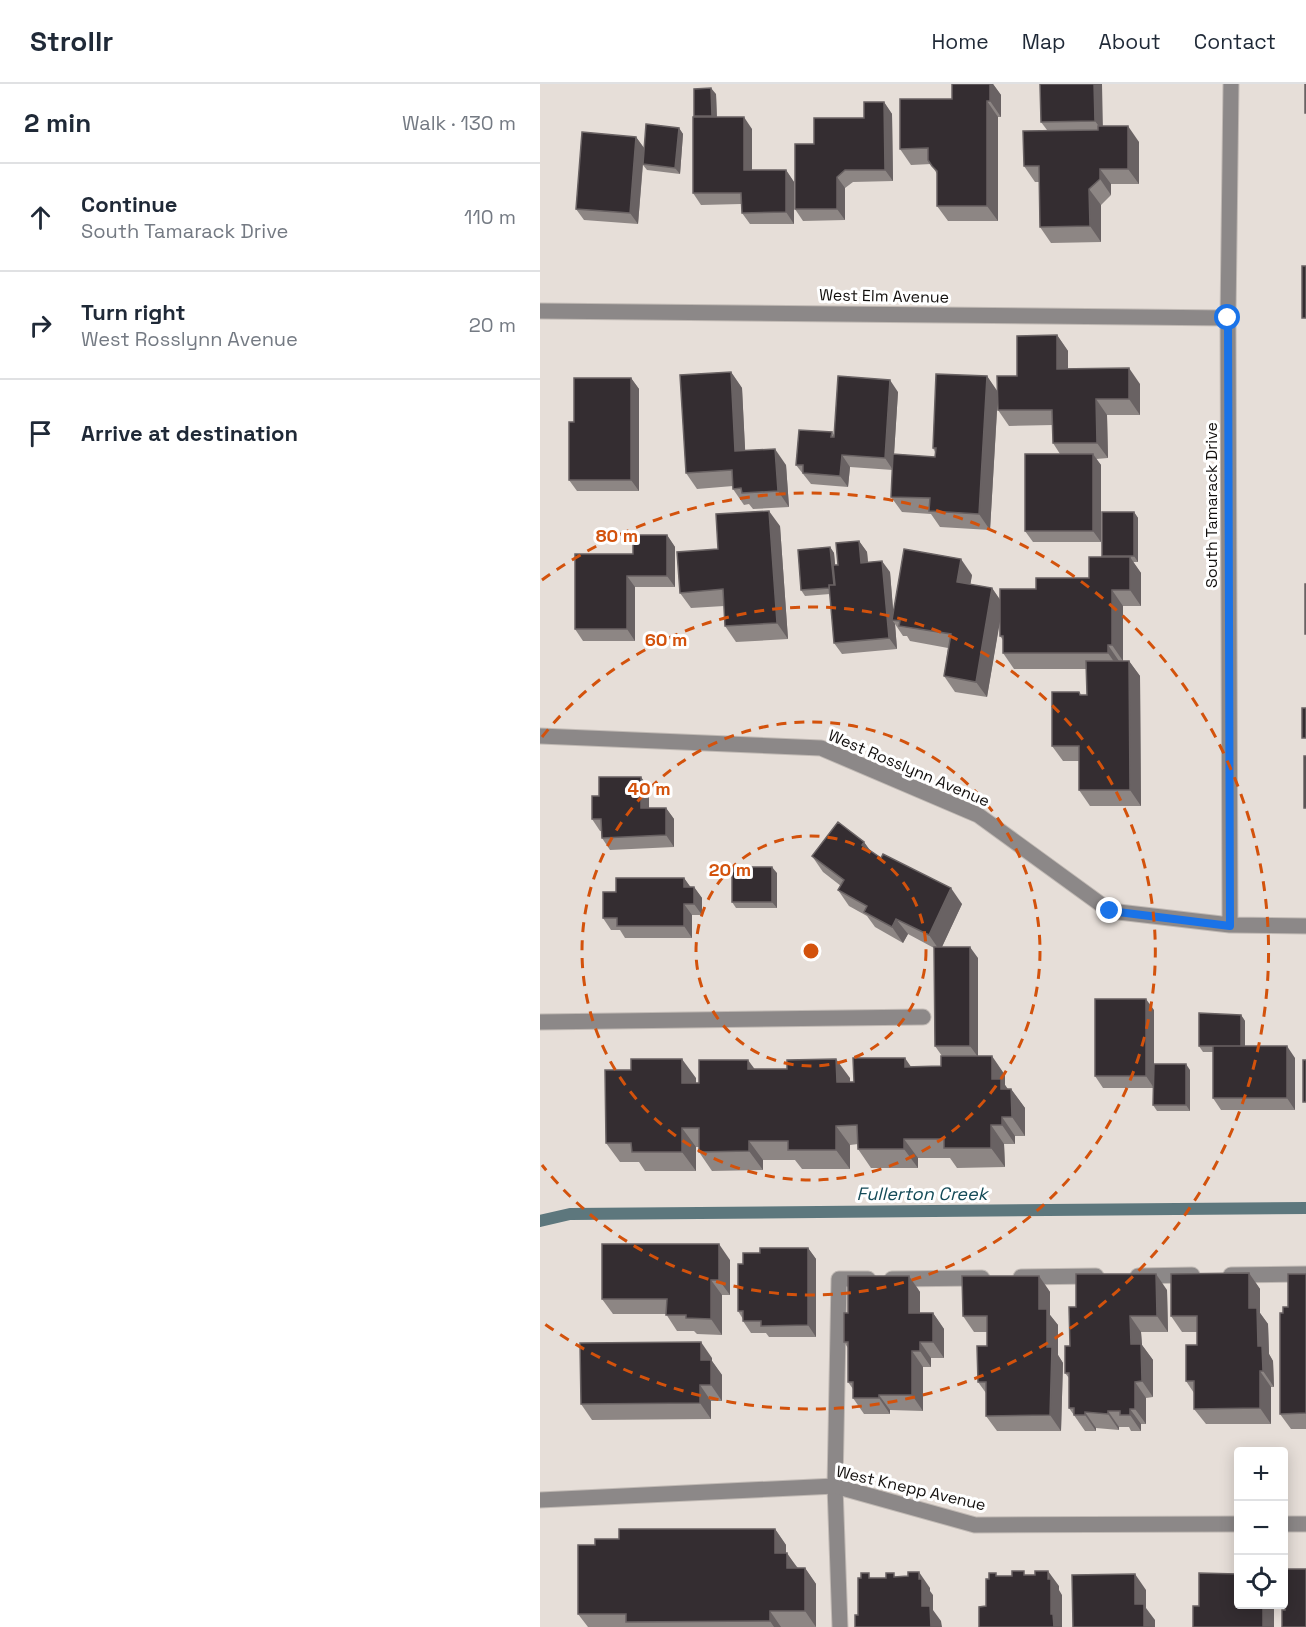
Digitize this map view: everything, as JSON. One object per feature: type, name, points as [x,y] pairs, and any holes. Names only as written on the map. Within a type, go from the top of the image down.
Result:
[{"type":"street","name":"South Tamarack Drive","points":[[1230,926],[1228,318],[1231,84]]},
{"type":"street","name":"West Elm Avenue","points":[[540,310],[1228,318]]},
{"type":"street","name":"West Rosslynn Avenue","points":[[540,736],[821,747],[978,815],[1110,911],[1230,926],[1306,926]]},
{"type":"street","points":[[540,1022],[923,1017]]},
{"type":"street","points":[[840,1627],[836,1486],[839,1280],[1306,1274]]},
{"type":"street","name":"West Knepp Avenue","points":[[540,1500],[836,1486],[975,1525],[1234,1524]]},
{"type":"street","points":[[1288,1524],[1306,1524]]},
{"type":"building","points":[[952,84],[990,84],[990,101],[987,101],[987,206],[937,206],[937,171],[928,160],[928,148],[900,149],[900,99],[952,99]]},
{"type":"building","points":[[1040,84],[1094,84],[1095,121],[1041,122]]},
{"type":"building","points":[[1306,84],[1306,113],[1305,113]]},
{"type":"building","points":[[711,88],[712,116],[694,116],[694,89]]},
{"type":"building","points":[[864,102],[884,102],[885,170],[845,170],[837,177],[837,209],[795,209],[795,144],[814,144],[814,118],[864,118]]},
{"type":"building","points":[[693,117],[744,117],[744,170],[786,170],[786,212],[742,213],[741,193],[693,193]]},
{"type":"building","points":[[646,124],[679,128],[675,168],[643,164]]},
{"type":"building","points":[[1098,126],[1128,126],[1128,169],[1100,169],[1100,179],[1089,189],[1090,226],[1040,227],[1039,166],[1024,166],[1023,131],[1098,130]]},
{"type":"building","points":[[582,132],[636,137],[630,213],[576,209]]},
{"type":"building","points":[[1302,266],[1306,266],[1306,318],[1302,318]]},
{"type":"building","points":[[1057,335],[1057,369],[1129,368],[1129,399],[1096,399],[1097,443],[1053,443],[1052,410],[998,410],[997,376],[1017,376],[1017,336]]},
{"type":"building","points":[[731,372],[735,451],[775,449],[778,491],[742,493],[741,488],[733,489],[732,470],[686,473],[680,375]]},
{"type":"building","points":[[936,374],[987,376],[979,514],[929,511],[930,498],[891,497],[893,454],[935,457],[936,448],[933,448]]},
{"type":"building","points":[[838,376],[890,380],[885,458],[842,455],[840,476],[803,473],[803,465],[796,465],[799,430],[832,432],[831,437],[834,437]]},
{"type":"building","points":[[574,378],[631,378],[631,480],[569,480],[569,422],[574,422]]},
{"type":"building","points":[[1025,454],[1093,454],[1093,531],[1025,531]]},
{"type":"building","points":[[769,511],[777,623],[725,626],[723,589],[680,593],[677,552],[718,549],[716,514]]},
{"type":"building","points":[[1102,512],[1134,512],[1134,556],[1102,556]]},
{"type":"building","points":[[633,535],[667,535],[667,576],[627,576],[627,629],[575,629],[575,554],[633,554]]},
{"type":"building","points":[[859,541],[861,563],[882,561],[889,638],[834,643],[829,585],[835,585],[833,565],[838,565],[836,543]]},
{"type":"building","points":[[830,547],[834,585],[829,585],[829,588],[801,590],[798,550]]},
{"type":"building","points":[[904,549],[961,559],[957,582],[992,588],[976,682],[944,676],[951,634],[899,626],[900,621],[892,620]]},
{"type":"building","points":[[1089,557],[1130,557],[1130,590],[1112,590],[1112,645],[1108,645],[1108,653],[1003,653],[1003,636],[1000,636],[1000,589],[1036,589],[1036,578],[1089,578]]},
{"type":"building","points":[[1306,584],[1306,634],[1305,634]]},
{"type":"building","points":[[1086,661],[1129,661],[1130,790],[1079,790],[1079,746],[1052,746],[1052,692],[1079,692],[1080,695],[1087,695]]},
{"type":"building","points":[[1302,708],[1306,708],[1306,738],[1302,738]]},
{"type":"building","points":[[1304,756],[1306,756],[1306,808],[1304,808]]},
{"type":"building","points":[[599,777],[641,777],[641,808],[666,808],[666,835],[602,838],[601,819],[592,819],[592,796],[599,796]]},
{"type":"building","points":[[838,822],[864,842],[862,845],[881,858],[883,854],[951,888],[929,935],[896,919],[892,927],[864,912],[867,906],[838,890],[844,880],[812,856]]},
{"type":"building","points":[[732,867],[772,867],[772,902],[732,902]]},
{"type":"building","points":[[616,878],[684,878],[684,887],[694,887],[694,904],[684,904],[684,926],[617,926],[617,918],[603,918],[603,892],[616,892]]},
{"type":"building","points":[[934,947],[970,947],[970,1046],[935,1046]]},
{"type":"building","points":[[1095,999],[1146,999],[1146,1076],[1095,1076]]},
{"type":"building","points":[[1199,1013],[1241,1015],[1241,1046],[1199,1046]]},
{"type":"building","points":[[1213,1046],[1287,1046],[1287,1098],[1213,1098]]},
{"type":"building","points":[[941,1056],[992,1056],[992,1079],[1001,1079],[1001,1089],[1011,1089],[1012,1117],[1002,1117],[1002,1125],[991,1125],[991,1148],[944,1148],[944,1139],[904,1139],[904,1149],[858,1149],[857,1125],[836,1126],[836,1150],[788,1150],[788,1141],[749,1141],[749,1151],[699,1152],[699,1128],[682,1128],[682,1152],[632,1152],[631,1143],[606,1143],[605,1070],[631,1070],[631,1059],[682,1059],[682,1083],[699,1083],[699,1060],[748,1060],[748,1069],[787,1069],[787,1060],[836,1059],[837,1082],[854,1082],[853,1058],[905,1058],[905,1067],[941,1066]]},
{"type":"building","points":[[1303,1060],[1306,1060],[1306,1102],[1303,1102]]},
{"type":"building","points":[[1154,1064],[1186,1064],[1186,1105],[1153,1105]]},
{"type":"building","points":[[602,1244],[719,1244],[719,1280],[711,1280],[711,1319],[666,1315],[667,1299],[602,1299]]},
{"type":"building","points":[[760,1248],[808,1248],[808,1325],[761,1326],[761,1321],[743,1321],[743,1311],[738,1311],[738,1264],[743,1264],[743,1253],[760,1253]]},
{"type":"building","points":[[1249,1273],[1249,1308],[1257,1308],[1258,1346],[1262,1346],[1263,1371],[1260,1371],[1260,1408],[1194,1409],[1194,1381],[1186,1381],[1186,1345],[1197,1345],[1197,1316],[1171,1316],[1171,1274]]},
{"type":"building","points":[[1076,1274],[1156,1274],[1157,1316],[1130,1316],[1131,1344],[1141,1344],[1142,1381],[1135,1382],[1135,1409],[1130,1409],[1130,1415],[1120,1415],[1120,1411],[1108,1411],[1108,1414],[1085,1412],[1085,1415],[1074,1415],[1074,1408],[1069,1408],[1069,1373],[1065,1373],[1065,1346],[1070,1346],[1069,1307],[1076,1307]]},
{"type":"building","points":[[1288,1274],[1306,1274],[1306,1413],[1280,1414],[1280,1313],[1283,1313],[1283,1307],[1288,1307]]},
{"type":"building","points":[[848,1276],[909,1276],[909,1313],[933,1313],[933,1342],[920,1342],[920,1351],[912,1351],[912,1395],[853,1398],[853,1382],[848,1382],[848,1342],[844,1342],[844,1313],[848,1313]]},
{"type":"building","points":[[962,1276],[1039,1276],[1039,1309],[1047,1309],[1047,1347],[1052,1347],[1050,1415],[986,1416],[986,1382],[978,1382],[977,1346],[987,1346],[987,1316],[963,1316]]},
{"type":"building","points":[[701,1342],[701,1360],[711,1360],[711,1385],[700,1385],[700,1403],[581,1404],[580,1343]]},
{"type":"building","points":[[619,1529],[775,1529],[775,1553],[787,1553],[787,1568],[805,1568],[805,1611],[770,1611],[770,1621],[626,1622],[626,1614],[578,1614],[578,1545],[595,1545],[595,1539],[619,1539]]},
{"type":"building","points":[[1288,1569],[1306,1569],[1306,1627],[1282,1627],[1282,1610],[1288,1609]]},
{"type":"building","points":[[1012,1571],[1024,1571],[1024,1575],[1035,1575],[1035,1571],[1048,1571],[1048,1579],[1051,1579],[1051,1614],[1053,1614],[1054,1627],[979,1627],[979,1607],[986,1606],[986,1579],[989,1579],[989,1573],[996,1573],[996,1576],[1012,1576]]},
{"type":"building","points":[[908,1572],[919,1572],[919,1579],[922,1579],[922,1606],[930,1606],[931,1627],[855,1627],[855,1615],[858,1615],[858,1578],[861,1578],[861,1573],[869,1573],[869,1578],[886,1578],[886,1573],[894,1573],[894,1577],[908,1576]]},
{"type":"building","points":[[1199,1573],[1234,1574],[1234,1609],[1263,1609],[1263,1627],[1193,1627],[1193,1606],[1199,1606]]},
{"type":"building","points":[[1135,1574],[1135,1604],[1144,1604],[1144,1627],[1073,1627],[1072,1575]]},
{"type":"waterway","name":"Fullerton Creek","points":[[540,1221],[570,1214],[1306,1208]]},
{"type":"route","points":[[1110,911],[1230,926],[1228,318]]}]
